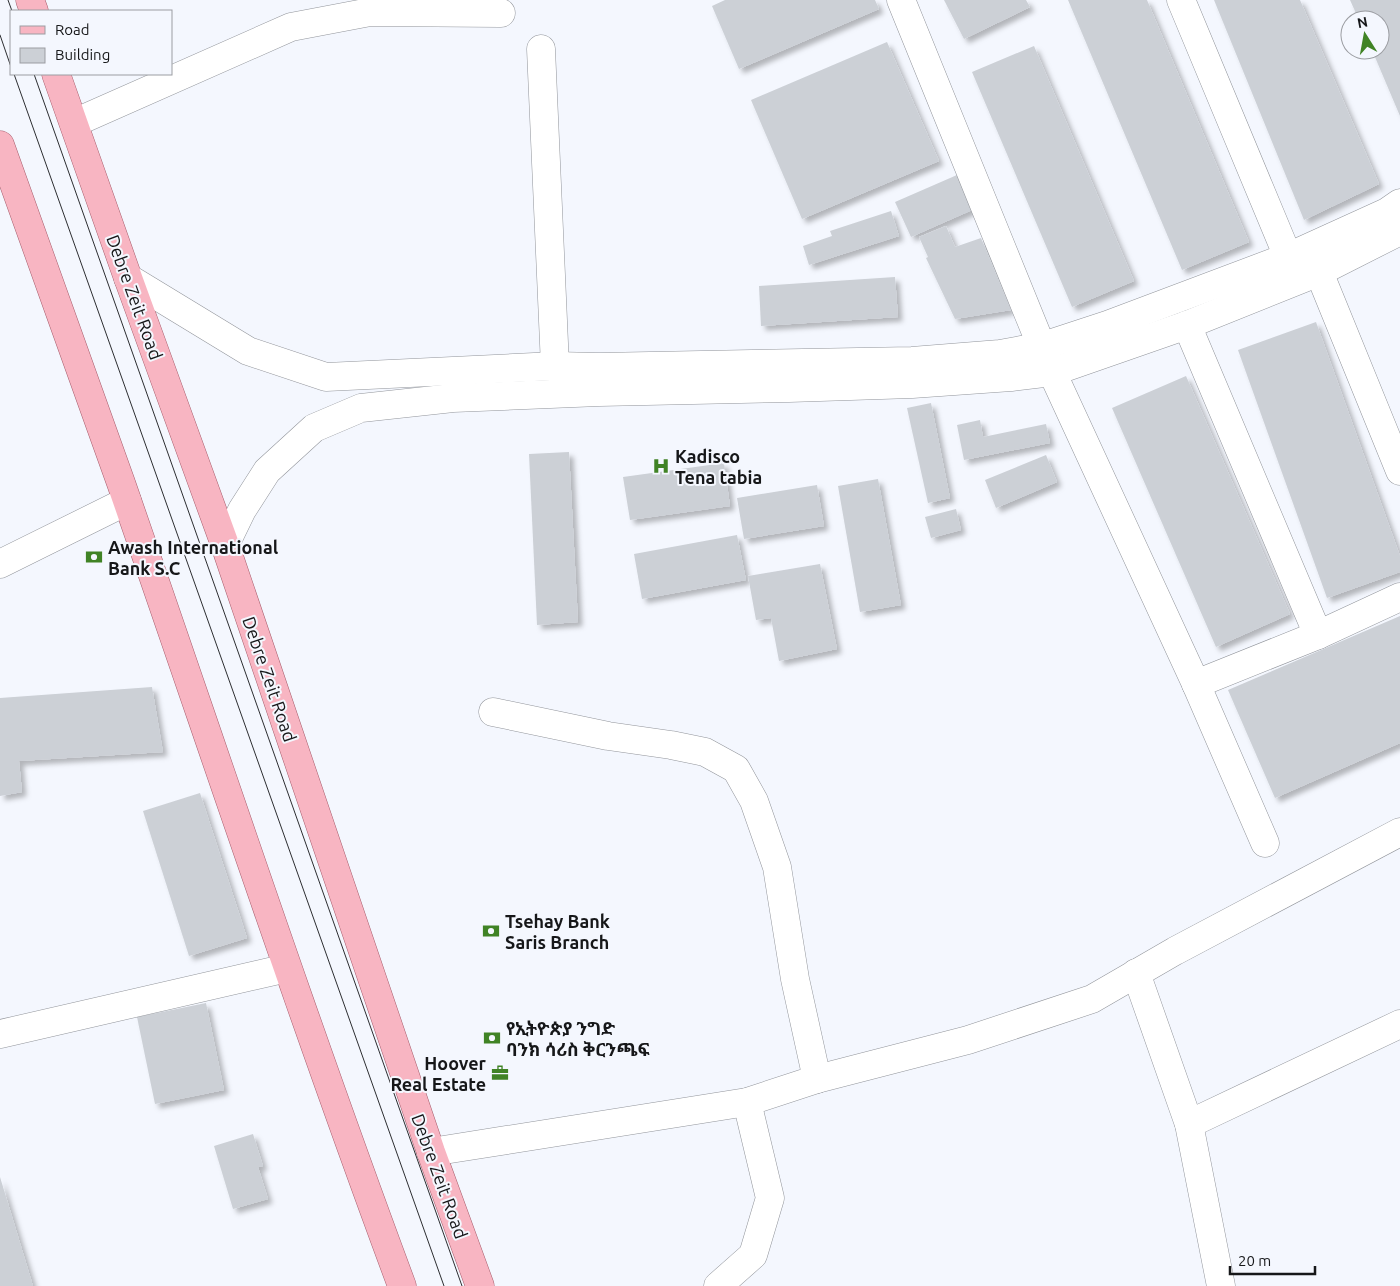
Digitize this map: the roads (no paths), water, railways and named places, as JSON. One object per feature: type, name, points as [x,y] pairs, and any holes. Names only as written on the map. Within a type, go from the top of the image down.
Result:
[{"type":"main road","name":"Debre Zeit Road","points":[[56,75],[225,545],[431,1152],[480,1286]]},
{"type":"main road","points":[[0,147],[127,501],[287,968],[402,1286]]},
{"type":"street","points":[[901,0],[1052,372],[1196,684],[1265,843]]},
{"type":"street","points":[[1181,0],[1288,257]]},
{"type":"street","points":[[74,123],[291,27],[370,12],[501,13]]},
{"type":"street","points":[[541,49],[555,366]]},
{"type":"street","points":[[225,545],[242,510],[267,471],[314,428],[361,408],[599,379],[912,361],[1000,354],[1042,346],[1107,326],[1288,257],[1387,212],[1400,203]]},
{"type":"street","points":[[128,278],[248,351],[326,377],[555,366],[599,379],[789,388],[912,384],[1052,372],[1186,325],[1319,272],[1400,231]]},
{"type":"street","points":[[1319,272],[1400,470]]},
{"type":"street","points":[[1186,325],[1318,635]]},
{"type":"street","points":[[0,564],[127,501]]},
{"type":"street","points":[[1196,684],[1318,635],[1400,597]]},
{"type":"street","points":[[492,712],[608,736],[705,752],[736,769],[754,801],[777,867],[795,979],[817,1079]]},
{"type":"street","points":[[431,1152],[747,1102],[817,1079],[959,1043],[987,1034],[1092,999],[1174,951],[1400,832]]},
{"type":"street","points":[[0,1034],[287,968]]},
{"type":"street","points":[[1136,973],[1189,1124],[1221,1286]]},
{"type":"street","points":[[1189,1124],[1400,1024]]},
{"type":"street","points":[[718,1286],[753,1255],[770,1198],[747,1102]]},
{"type":"tram line","points":[[8,0],[12,10]]},
{"type":"tram line","points":[[0,35],[10,64]]},
{"type":"tram line","points":[[14,75],[444,1286]]},
{"type":"tram line","points":[[34,75],[462,1286]]},
{"type":"place","name":"Kadisco Tena tabia","points":[[661,466]]},
{"type":"place","name":"Awash International Bank S.C","points":[[94,557]]},
{"type":"place","name":"Tsehay Bank Saris Branch","points":[[491,931]]},
{"type":"place","name":"የኢትዮጵያ ንግድ ባንክ ሳሪስ ቅርንጫፍ","points":[[492,1038]]},
{"type":"place","name":"Hoover Real Estate","points":[[500,1073]]}]
